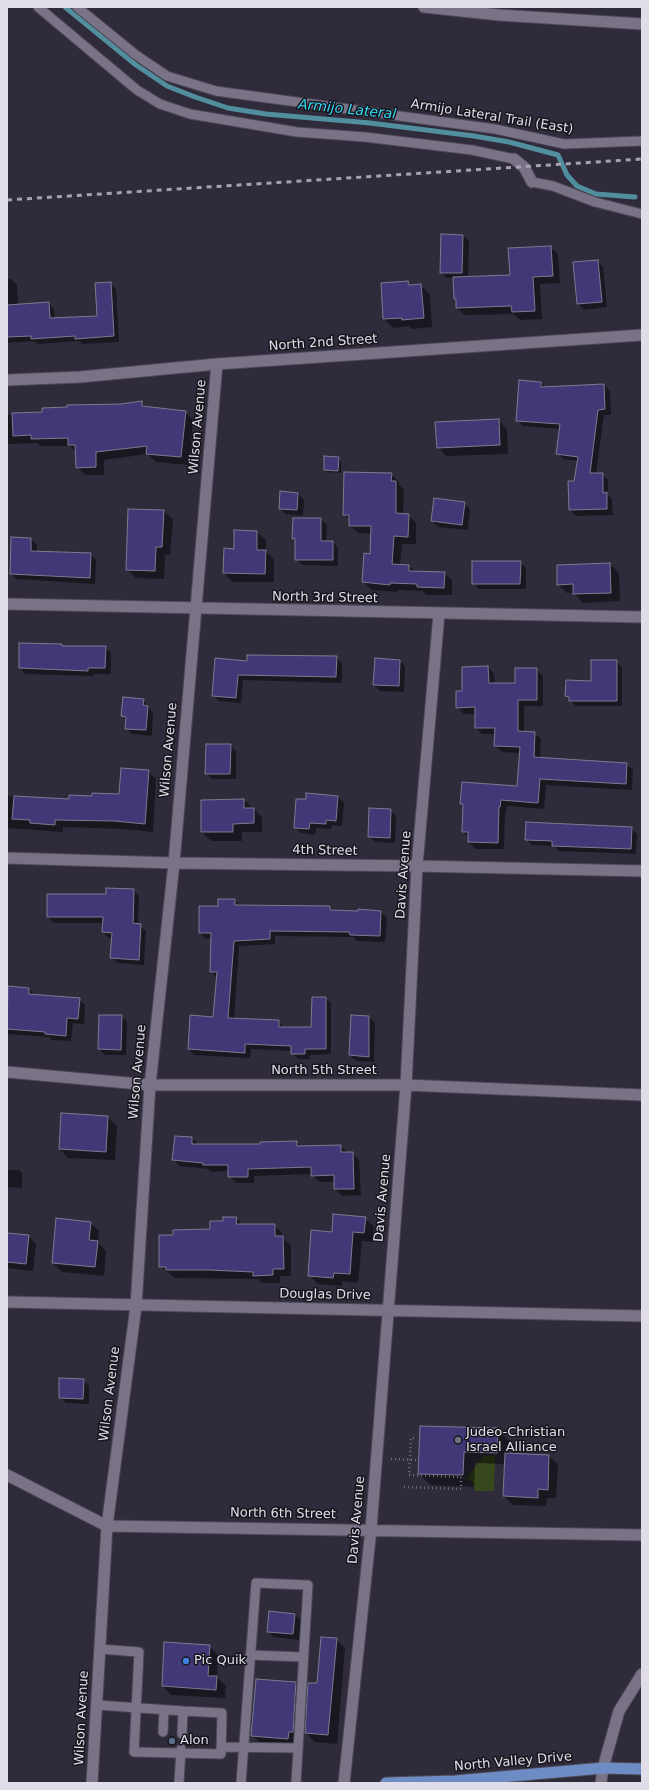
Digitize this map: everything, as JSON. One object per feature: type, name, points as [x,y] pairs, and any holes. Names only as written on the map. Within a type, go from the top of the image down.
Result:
[{"type":"main road","name":"North Valley Drive","points":[[386,1783],[454,1782],[603,1768],[642,1770]]},
{"type":"street","points":[[424,7],[499,15],[642,24]]},
{"type":"street","points":[[514,159],[524,167],[532,182]]},
{"type":"street","name":"North 2nd Street","points":[[7,380],[80,377],[217,364],[642,335]]},
{"type":"street","name":"Wilson Avenue","points":[[92,1783],[107,1526],[136,1306],[150,1085],[174,863],[217,364]]},
{"type":"street","name":"North 3rd Street","points":[[7,604],[642,617]]},
{"type":"street","name":"Davis Avenue","points":[[344,1783],[371,1529],[406,1085],[418,866],[439,614]]},
{"type":"street","name":"4th Street","points":[[7,858],[174,863],[642,871]]},
{"type":"street","name":"North 5th Street","points":[[7,1072],[150,1085],[406,1085],[642,1095]]},
{"type":"street","name":"Douglas Drive","points":[[7,1302],[642,1316]]},
{"type":"street","name":"North 6th Street","points":[[7,1475],[107,1526],[371,1529],[642,1535]]},
{"type":"street","points":[[601,1783],[603,1768],[619,1711],[642,1674]]},
{"type":"lane","points":[[38,7],[136,90],[160,104],[190,114],[297,132],[373,138],[472,150],[514,159]]},
{"type":"lane","name":"Armijo Lateral Trail (East)","points":[[77,7],[136,55],[167,76],[216,90],[495,129],[564,144],[642,141]]},
{"type":"lane","points":[[532,182],[553,186],[596,202],[642,214]]},
{"type":"lane","points":[[241,1783],[256,1583],[308,1585],[296,1783]]},
{"type":"lane","points":[[97,1706],[136,1707],[222,1713],[221,1754],[162,1750],[134,1752],[136,1707],[139,1652],[100,1649]]},
{"type":"lane","points":[[250,1655],[303,1657]]},
{"type":"lane","points":[[163,1732],[164,1710]]},
{"type":"lane","points":[[182,1734],[183,1711]]},
{"type":"lane","points":[[221,1747],[298,1748]]},
{"type":"lane","points":[[179,1783],[181,1751]]},
{"type":"path","points":[[404,1487],[461,1489],[461,1477],[409,1475],[411,1438],[417,1438]]},
{"type":"path","points":[[388,1459],[418,1460]]},
{"type":"green space","points":[[483,1456],[495,1456],[494,1491],[475,1491],[473,1483],[467,1478]]},
{"type":"building","points":[[441,234],[463,235],[462,273],[440,273]]},
{"type":"building","points":[[551,246],[553,276],[533,277],[535,311],[512,312],[511,306],[456,308],[453,277],[510,275],[508,248]]},
{"type":"building","points":[[598,260],[602,302],[577,304],[573,262]]},
{"type":"building","points":[[408,281],[409,285],[421,284],[424,318],[402,320],[402,318],[383,319],[381,283]]},
{"type":"building","points":[[111,282],[114,336],[75,339],[75,336],[31,339],[31,336],[7,337],[7,305],[49,302],[50,318],[97,316],[95,283]]},
{"type":"building","points":[[519,380],[541,382],[541,387],[604,384],[605,409],[598,410],[590,473],[603,473],[603,493],[607,492],[607,509],[569,510],[568,481],[574,481],[578,457],[556,454],[560,424],[516,421]]},
{"type":"building","points":[[142,401],[142,406],[186,411],[181,457],[146,454],[147,446],[96,452],[96,467],[76,468],[75,445],[68,445],[68,438],[31,439],[31,435],[13,436],[12,413],[42,412],[42,408],[67,407],[67,405],[121,404]]},
{"type":"building","points":[[499,419],[500,445],[437,448],[435,422]]},
{"type":"building","points":[[324,456],[339,457],[338,471],[324,470]]},
{"type":"building","points":[[344,472],[392,473],[391,481],[396,481],[396,513],[409,514],[408,537],[394,536],[392,564],[409,565],[409,571],[445,572],[444,588],[417,587],[417,584],[390,583],[390,585],[362,582],[364,553],[370,554],[371,526],[349,526],[349,515],[343,515]]},
{"type":"building","points":[[280,491],[298,493],[297,510],[279,509]]},
{"type":"building","points":[[434,498],[465,502],[462,525],[431,521]]},
{"type":"building","points":[[128,509],[164,510],[162,547],[156,547],[155,571],[126,570]]},
{"type":"building","points":[[293,518],[321,518],[321,541],[333,541],[333,560],[295,560],[295,538],[292,539]]},
{"type":"building","points":[[234,530],[257,531],[257,550],[266,550],[265,574],[223,573],[224,548],[234,549]]},
{"type":"building","points":[[11,537],[31,538],[31,551],[91,553],[90,578],[10,574]]},
{"type":"building","points":[[472,561],[521,561],[520,584],[472,584]]},
{"type":"building","points":[[610,563],[611,593],[573,594],[573,584],[557,585],[557,565]]},
{"type":"building","points":[[19,643],[62,644],[62,646],[106,646],[105,668],[88,668],[88,671],[19,668]]},
{"type":"building","points":[[247,655],[337,656],[336,677],[238,675],[236,698],[212,696],[215,658],[247,661]]},
{"type":"building","points":[[375,658],[400,660],[399,686],[373,685]]},
{"type":"building","points":[[591,660],[617,660],[617,701],[569,701],[569,697],[565,696],[566,680],[591,681]]},
{"type":"building","points":[[488,666],[489,683],[515,683],[515,668],[537,668],[537,700],[518,700],[518,731],[535,732],[534,757],[627,763],[626,784],[540,779],[538,803],[501,800],[499,807],[498,843],[468,842],[468,832],[462,832],[463,804],[460,804],[462,782],[517,786],[520,747],[494,746],[495,728],[475,728],[475,707],[456,708],[456,691],[462,691],[462,667]]},
{"type":"building","points":[[123,697],[144,699],[143,705],[148,706],[146,730],[125,729],[126,717],[121,716]]},
{"type":"building","points":[[206,744],[231,744],[230,774],[205,774]]},
{"type":"building","points":[[121,768],[149,770],[145,824],[115,821],[55,820],[55,825],[30,823],[30,820],[12,819],[14,796],[69,799],[69,795],[92,796],[92,793],[119,794]]},
{"type":"building","points":[[306,793],[338,796],[336,821],[326,820],[326,824],[310,823],[309,829],[294,828],[296,799],[306,799]]},
{"type":"building","points":[[244,799],[244,808],[254,808],[254,823],[233,824],[233,832],[201,832],[201,800]]},
{"type":"building","points":[[369,808],[391,809],[390,838],[368,837]]},
{"type":"building","points":[[526,822],[632,827],[631,849],[552,846],[552,841],[525,840]]},
{"type":"building","points":[[106,888],[134,889],[133,923],[141,924],[139,960],[110,958],[112,933],[102,932],[103,917],[47,917],[47,894],[106,894]]},
{"type":"building","points":[[218,899],[235,899],[235,905],[330,906],[330,910],[358,911],[358,909],[381,911],[380,936],[350,935],[349,932],[270,931],[270,939],[234,941],[228,1018],[279,1020],[279,1027],[311,1027],[312,997],[326,997],[326,1049],[305,1049],[305,1054],[291,1054],[291,1046],[245,1044],[245,1053],[188,1049],[190,1015],[213,1017],[217,972],[210,972],[211,933],[199,933],[199,906],[218,906]]},
{"type":"building","points":[[8,986],[29,988],[29,994],[80,998],[78,1019],[67,1018],[66,1036],[45,1034],[45,1032],[7,1029]]},
{"type":"building","points":[[99,1015],[122,1015],[121,1050],[98,1049]]},
{"type":"building","points":[[351,1015],[369,1016],[369,1057],[349,1055]]},
{"type":"building","points":[[61,1113],[108,1116],[106,1152],[59,1149]]},
{"type":"building","points":[[175,1136],[192,1137],[192,1144],[260,1144],[260,1142],[297,1141],[297,1146],[341,1145],[341,1152],[353,1152],[354,1189],[334,1189],[334,1175],[311,1176],[311,1167],[248,1169],[248,1177],[228,1177],[228,1165],[203,1165],[203,1163],[172,1160]]},
{"type":"building","points":[[333,1214],[366,1217],[364,1233],[353,1232],[350,1274],[334,1273],[333,1278],[308,1276],[311,1230],[332,1232]]},
{"type":"building","points":[[223,1217],[237,1217],[236,1224],[275,1224],[275,1236],[283,1236],[284,1269],[273,1269],[273,1275],[253,1276],[253,1272],[166,1270],[166,1267],[159,1267],[159,1235],[173,1235],[173,1230],[210,1229],[210,1221],[223,1221]]},
{"type":"building","points":[[56,1218],[91,1222],[89,1240],[98,1241],[95,1267],[52,1263]]},
{"type":"building","points":[[7,1233],[29,1235],[26,1264],[7,1262]]},
{"type":"building","points":[[59,1378],[84,1379],[83,1399],[59,1398]]},
{"type":"building","name":"Judeo-Christian Israel Alliance","points":[[420,1426],[498,1428],[497,1453],[464,1452],[463,1475],[418,1474]]},
{"type":"building","points":[[505,1453],[549,1455],[548,1490],[538,1489],[538,1498],[503,1496]]},
{"type":"building","points":[[269,1611],[295,1614],[293,1634],[267,1632]]},
{"type":"building","points":[[321,1637],[337,1638],[328,1735],[305,1733],[308,1683],[317,1683]]},
{"type":"building","name":"Pic Quik","points":[[164,1642],[210,1645],[208,1676],[217,1676],[216,1690],[162,1686]]},
{"type":"building","points":[[256,1679],[296,1682],[293,1732],[289,1732],[288,1739],[251,1736]]},
{"type":"waterway","name":"Armijo Lateral","points":[[65,7],[136,65],[167,86],[195,97],[228,108],[266,114],[370,123],[474,136],[509,142],[558,155],[567,175],[577,186],[596,194],[635,197]]},
{"type":"railway","points":[[7,200],[642,159]]},
{"type":"place","name":"Judeo-Christian Israel Alliance","points":[[458,1440]]},
{"type":"place","name":"Pic Quik","points":[[186,1661]]},
{"type":"place","name":"Alon","points":[[172,1741]]}]
